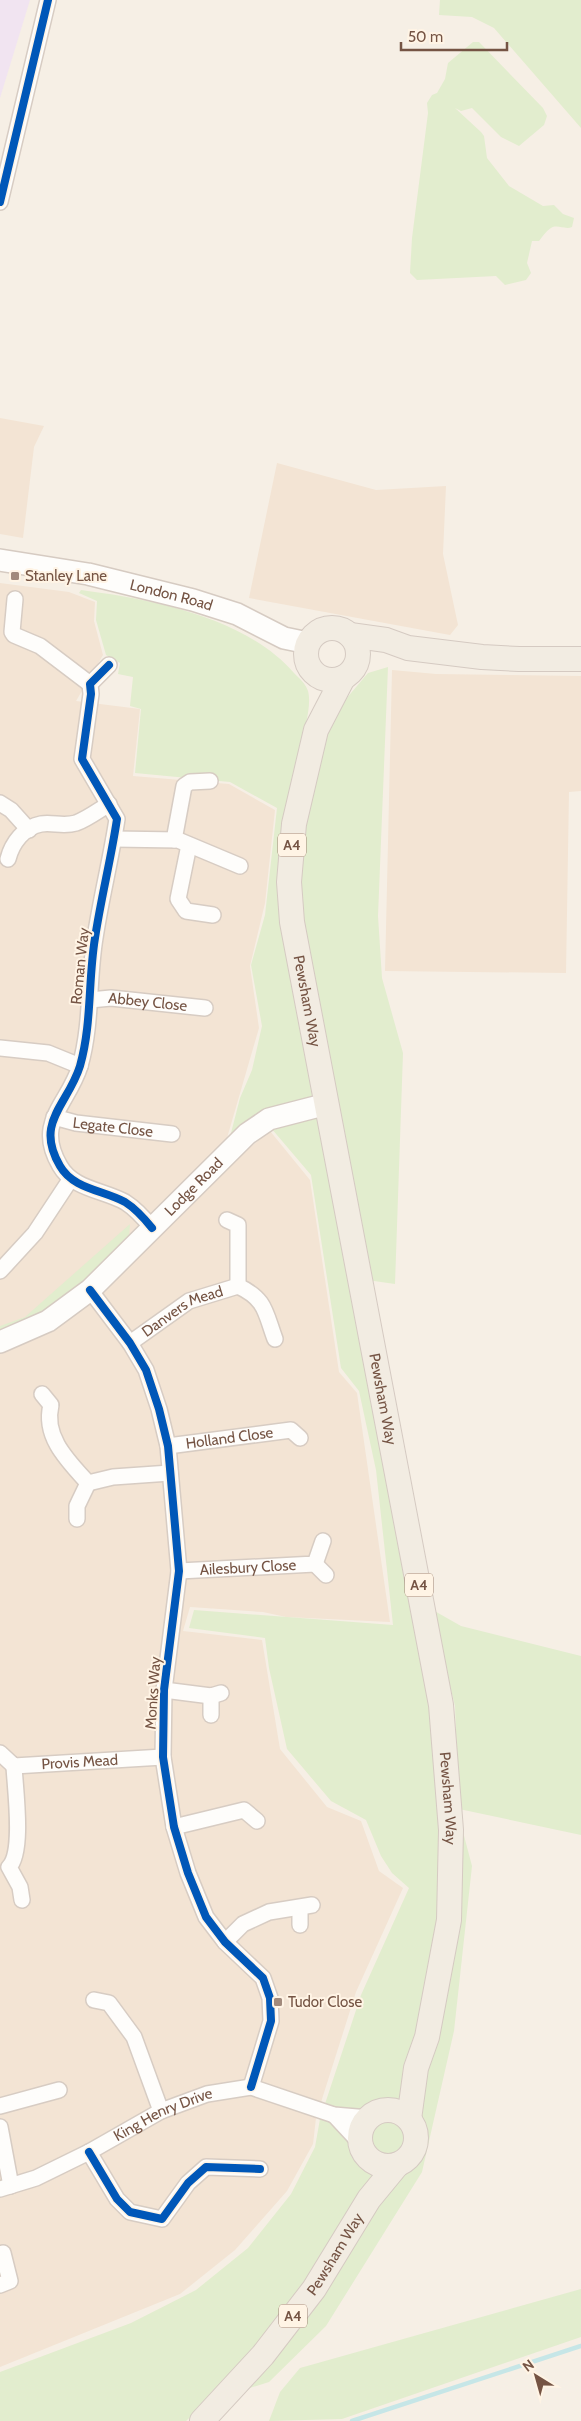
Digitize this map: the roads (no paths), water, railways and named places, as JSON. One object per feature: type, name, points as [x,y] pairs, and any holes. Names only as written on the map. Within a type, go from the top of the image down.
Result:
[{"type":"main road","points":[[308,643],[313,636],[328,628],[336,628],[350,635],[386,640],[408,648],[520,659],[581,658]]},
{"type":"main road","points":[[350,635],[356,644],[357,659],[408,648]]},
{"type":"main road","name":"A4","points":[[308,643],[306,659],[313,673]]},
{"type":"main road","name":"A4","points":[[343,678],[355,667],[357,659]]},
{"type":"main road","points":[[313,673],[327,680],[343,678]]},
{"type":"main road","name":"Pewsham Way","points":[[313,673],[313,706],[316,730]]},
{"type":"main road","name":"Pewsham Way","points":[[343,678],[316,730],[294,824],[289,882],[292,922],[441,1705],[451,1830],[449,1920],[427,2038],[416,2068],[409,2119]]},
{"type":"main road","name":"Pewsham Way","points":[[377,2114],[416,2068]]},
{"type":"main road","points":[[377,2114],[394,2110],[409,2119]]},
{"type":"main road","name":"A4","points":[[364,2151],[363,2125],[377,2114]]},
{"type":"main road","name":"A4","points":[[397,2165],[405,2161],[416,2145],[416,2136],[409,2119]]},
{"type":"main road","points":[[364,2151],[382,2166],[397,2165]]},
{"type":"main road","name":"Pewsham Way","points":[[364,2151],[369,2199]]},
{"type":"main road","name":"Pewsham Way","points":[[202,2421],[263,2356],[314,2289],[369,2199],[397,2165]]},
{"type":"street","points":[[0,202],[48,0]]},
{"type":"street","name":"London Road","points":[[0,560],[88,574],[193,600],[237,614],[284,638],[308,643]]},
{"type":"street","points":[[15,599],[12,632],[14,635],[40,646],[90,684],[109,665]]},
{"type":"street","name":"Roman Way","points":[[70,1180],[60,1166],[51,1147],[49,1134],[54,1117],[80,1066],[90,1000],[95,939],[117,819],[82,759],[91,694],[90,684]]},
{"type":"street","points":[[174,840],[184,786],[199,780],[210,782]]},
{"type":"street","points":[[0,803],[11,810],[29,830]]},
{"type":"street","points":[[8,863],[11,846],[29,830],[41,824],[63,826],[77,823],[109,804]]},
{"type":"street","points":[[114,838],[174,840],[225,853],[240,866]]},
{"type":"street","points":[[189,844],[178,899],[186,911],[212,915]]},
{"type":"street","name":"Abbey Close","points":[[90,1000],[111,998],[205,1008]]},
{"type":"street","points":[[0,1048],[48,1053],[80,1066]]},
{"type":"street","name":"Lodge Road","points":[[0,1342],[48,1321],[90,1290],[247,1134],[269,1119],[327,1104]]},
{"type":"street","name":"Legate Close","points":[[54,1117],[76,1123],[172,1134]]},
{"type":"street","points":[[0,1271],[35,1233],[70,1180],[123,1202],[138,1211],[152,1228]]},
{"type":"street","name":"Danvers Mead","points":[[236,1223],[238,1286]]},
{"type":"street","name":"Danvers Mead","points":[[130,1343],[189,1301],[238,1286],[254,1293],[258,1299],[270,1335]]},
{"type":"street","name":"Monks Way","points":[[90,1290],[130,1343],[146,1370],[159,1409],[168,1446],[180,1571],[164,1690],[163,1757],[174,1827],[188,1873],[206,1917],[225,1942],[263,1978],[270,1998],[271,2020],[251,2087]]},
{"type":"street","points":[[50,1402],[49,1421],[53,1438],[68,1461],[88,1483]]},
{"type":"street","name":"Holland Close","points":[[168,1446],[293,1429]]},
{"type":"street","points":[[88,1483],[113,1477],[170,1473]]},
{"type":"street","points":[[77,1519],[77,1506],[88,1483]]},
{"type":"street","name":"Ailesbury Close","points":[[315,1564],[323,1541]]},
{"type":"street","name":"Ailesbury Close","points":[[180,1571],[315,1564],[326,1575]]},
{"type":"street","points":[[164,1690],[216,1694],[211,1715]]},
{"type":"street","points":[[0,1754],[14,1766],[17,1832],[15,1854],[4,1868],[24,1891]]},
{"type":"street","name":"Provis Mead","points":[[14,1766],[163,1757]]},
{"type":"street","points":[[174,1827],[244,1807],[258,1821]]},
{"type":"street","points":[[225,1942],[243,1924],[269,1912],[306,1906],[300,1925]]},
{"type":"street","points":[[105,1999],[134,2037],[162,2111]]},
{"type":"street","name":"King Henry Drive","points":[[5,2187],[36,2178],[89,2152],[162,2111],[207,2094],[251,2087],[334,2115],[377,2114]]},
{"type":"street","points":[[0,2106],[59,2090]]},
{"type":"street","name":"King Henry Drive","points":[[334,2115],[364,2151]]},
{"type":"street","points":[[0,2127],[5,2187]]},
{"type":"street","points":[[89,2152],[117,2199],[130,2212],[162,2219],[188,2183],[206,2167],[260,2169]]},
{"type":"street","points":[[3,2253],[9,2282]]},
{"type":"waterway","points":[[352,2421],[581,2346]]},
{"type":"place","name":"Stanley Lane","points":[[15,576]]},
{"type":"place","name":"Tudor Close","points":[[278,2002]]}]
